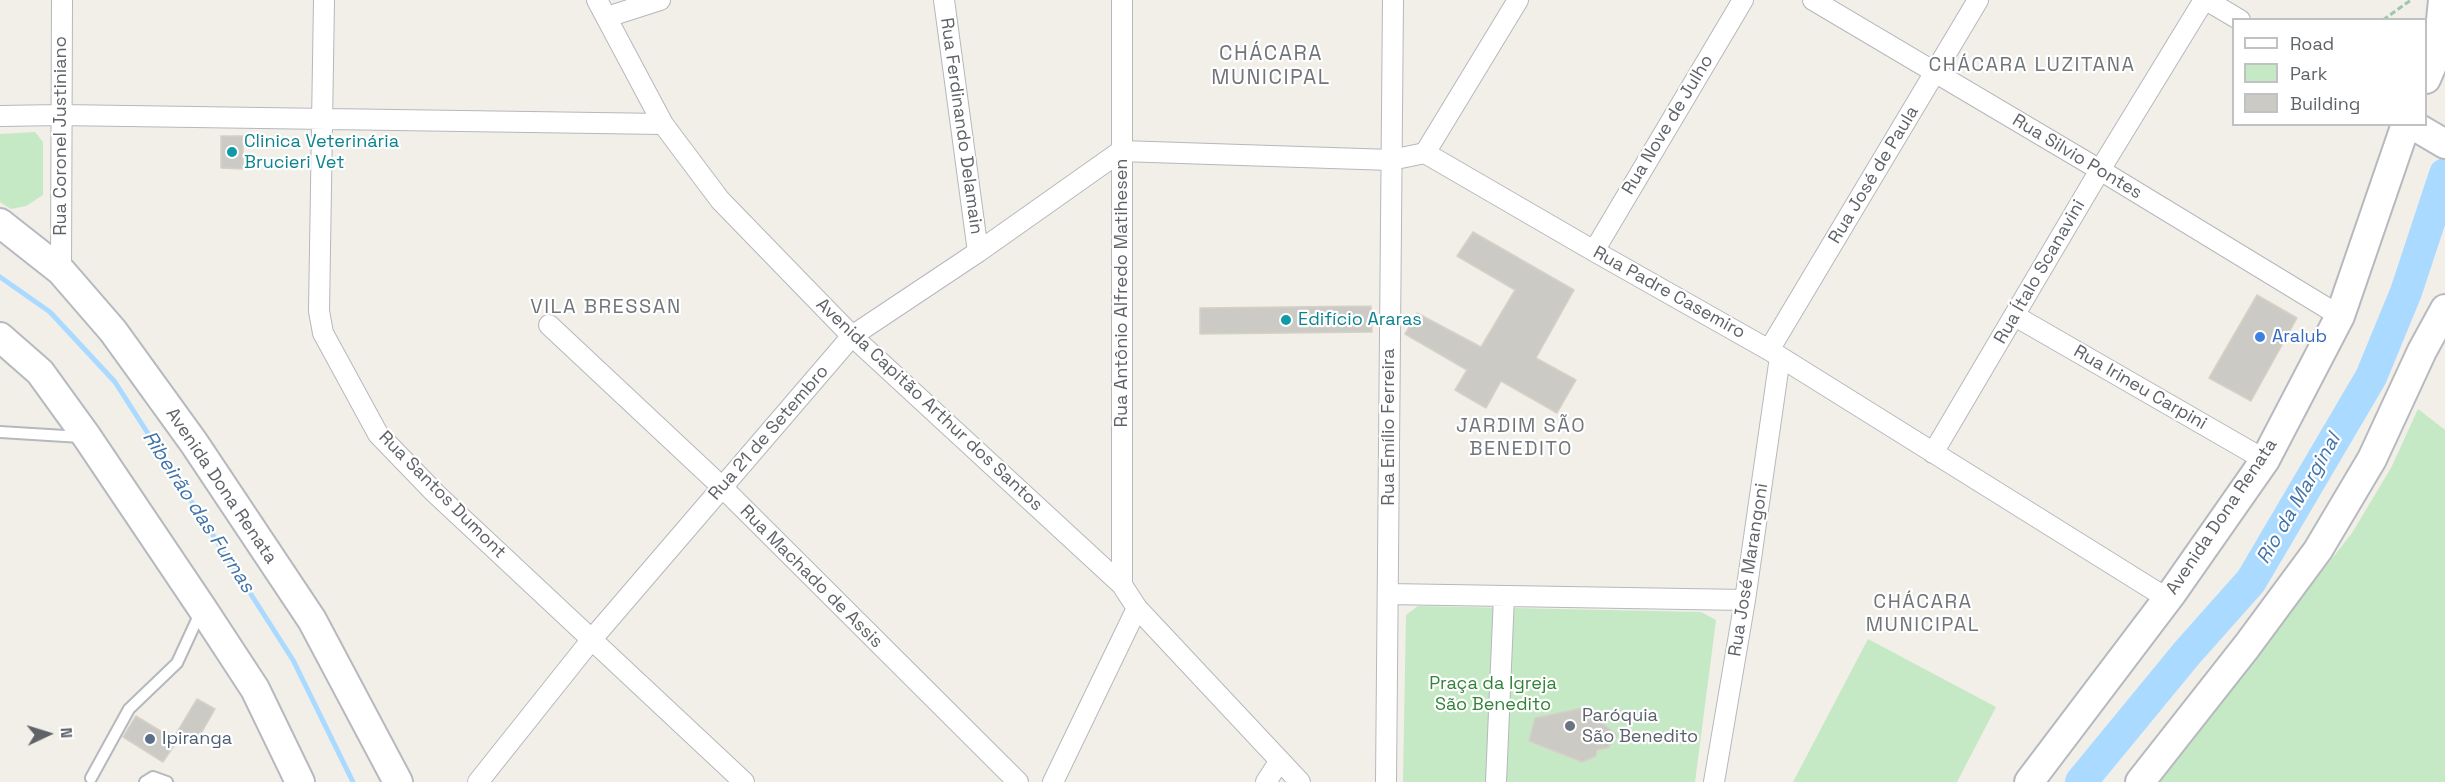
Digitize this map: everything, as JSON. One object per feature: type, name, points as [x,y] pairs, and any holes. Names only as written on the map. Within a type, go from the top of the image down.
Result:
[{"type":"main road","points":[[2427,77],[2438,51],[2443,0]]},
{"type":"main road","name":"Avenida Dona Renata","points":[[2029,782],[2168,599],[2265,460],[2340,316],[2422,132]]},
{"type":"main road","name":"Avenida Dona Renata","points":[[0,223],[61,271],[113,331],[194,443],[312,620],[398,782]]},
{"type":"main road","points":[[2140,782],[2247,646],[2318,550],[2372,459],[2422,351],[2445,309]]},
{"type":"main road","points":[[0,337],[40,372],[202,608],[255,689],[300,782]]},
{"type":"street","name":"Rua Coronel Justiniano","points":[[61,271],[62,0]]},
{"type":"street","name":"Rua Santos Dumont","points":[[324,0],[319,311],[323,333],[378,434],[435,493],[744,782]]},
{"type":"street","points":[[602,8],[660,0]]},
{"type":"street","name":"Rua Ferdinando Delamain","points":[[944,0],[978,252]]},
{"type":"street","name":"Rua Antônio Alfredo Matihesen","points":[[1122,0],[1122,585]]},
{"type":"street","name":"Rua Emílio Ferreira","points":[[1386,782],[1393,0]]},
{"type":"street","points":[[1121,151],[1391,160],[1425,153],[1518,0]]},
{"type":"street","name":"Rua Nove de Julho","points":[[1594,251],[1743,0]]},
{"type":"street","name":"Rua Silvio Pontes","points":[[1813,0],[2340,316]]},
{"type":"street","name":"Rua José de Paula","points":[[1775,353],[1978,0]]},
{"type":"street","points":[[2205,0],[2236,18]]},
{"type":"street","name":"Rua Ítalo Scanavini","points":[[1933,453],[2100,170],[2205,0]]},
{"type":"street","name":"Avenida Capitão Arthur dos Santos","points":[[602,8],[663,124],[720,200],[852,336],[1122,585],[1137,608],[1299,782]]},
{"type":"street","points":[[0,116],[321,118],[663,124]]},
{"type":"street","name":"Rua 21 de Setembro","points":[[478,782],[592,639],[852,336],[978,252],[1121,151]]},
{"type":"street","name":"Rua Padre Casemiro","points":[[1425,153],[1775,353],[2168,599]]},
{"type":"street","name":"Rua Irineu Carpini","points":[[2015,316],[2265,460]]},
{"type":"street","name":"Rua Machado de Assis","points":[[549,325],[722,487],[1018,782]]},
{"type":"street","name":"Rua José Marangoni","points":[[1714,782],[1745,600],[1775,353]]},
{"type":"street","points":[[1388,594],[1745,600]]},
{"type":"street","points":[[1496,782],[1504,596]]},
{"type":"street","points":[[1053,782],[1137,608]]},
{"type":"street","points":[[1266,782],[1279,762]]},
{"type":"lane","points":[[0,432],[87,438]]},
{"type":"lane","points":[[92,778],[129,709],[177,663],[202,608]]},
{"type":"lane","points":[[145,782],[153,777],[167,782]]},
{"type":"path","points":[[2386,18],[2411,0]]},
{"type":"green space","points":[[35,132],[43,142],[43,195],[26,206],[11,209],[0,202],[0,134]]},
{"type":"green space","points":[[2418,409],[2445,430],[2445,782],[2157,782],[2352,533],[2391,468]]},
{"type":"green space","name":"Praça da Igreja São Benedito","points":[[1418,606],[1701,612],[1716,620],[1695,782],[1403,782],[1406,615]]},
{"type":"green space","points":[[1868,639],[1996,707],[1957,782],[1793,782]]},
{"type":"building","name":"Clinica Veterinária Brucieri Vet","points":[[221,136],[243,136],[243,169],[221,168]]},
{"type":"building","points":[[1473,232],[1574,290],[1536,358],[1576,380],[1557,413],[1501,381],[1486,408],[1455,390],[1467,370],[1405,334],[1417,313],[1481,347],[1515,290],[1457,256]]},
{"type":"building","name":"Aralub","points":[[2257,295],[2297,318],[2251,401],[2209,378]]},
{"type":"building","name":"Edifício Araras","points":[[1371,306],[1372,332],[1200,334],[1200,308]]},
{"type":"building","points":[[197,699],[215,709],[195,744],[176,734]]},
{"type":"building","name":"Paróquia São Benedito","points":[[1583,708],[1617,735],[1608,748],[1597,750],[1596,756],[1582,762],[1529,741],[1535,718]]},
{"type":"building","name":"Ipiranga","points":[[136,716],[177,741],[163,762],[123,737]]},
{"type":"waterway","name":"Rio da Marginal","points":[[2081,782],[2187,653],[2251,581],[2371,377],[2406,292],[2445,174]]},
{"type":"waterway","name":"Ribeirão das Furnas","points":[[0,277],[50,312],[115,382],[293,660],[353,782]]},
{"type":"place","name":"Clinica Veterinária Brucieri Vet","points":[[232,152]]},
{"type":"place","name":"Edifício Araras","points":[[1286,320]]},
{"type":"place","name":"Aralub","points":[[2260,337]]},
{"type":"place","name":"Paróquia São Benedito","points":[[1570,726]]},
{"type":"place","name":"Ipiranga","points":[[150,739]]},
{"type":"district","name":"CHÁCARA MUNICIPAL","points":[[1271,66]]},
{"type":"district","name":"CHÁCARA LUZITANA","points":[[2032,66]]},
{"type":"district","name":"VILA BRESSAN","points":[[606,308]]},
{"type":"district","name":"JARDIM SÃO BENEDITO","points":[[1521,438]]},
{"type":"district","name":"CHÁCARA MUNICIPAL","points":[[1923,614]]}]
